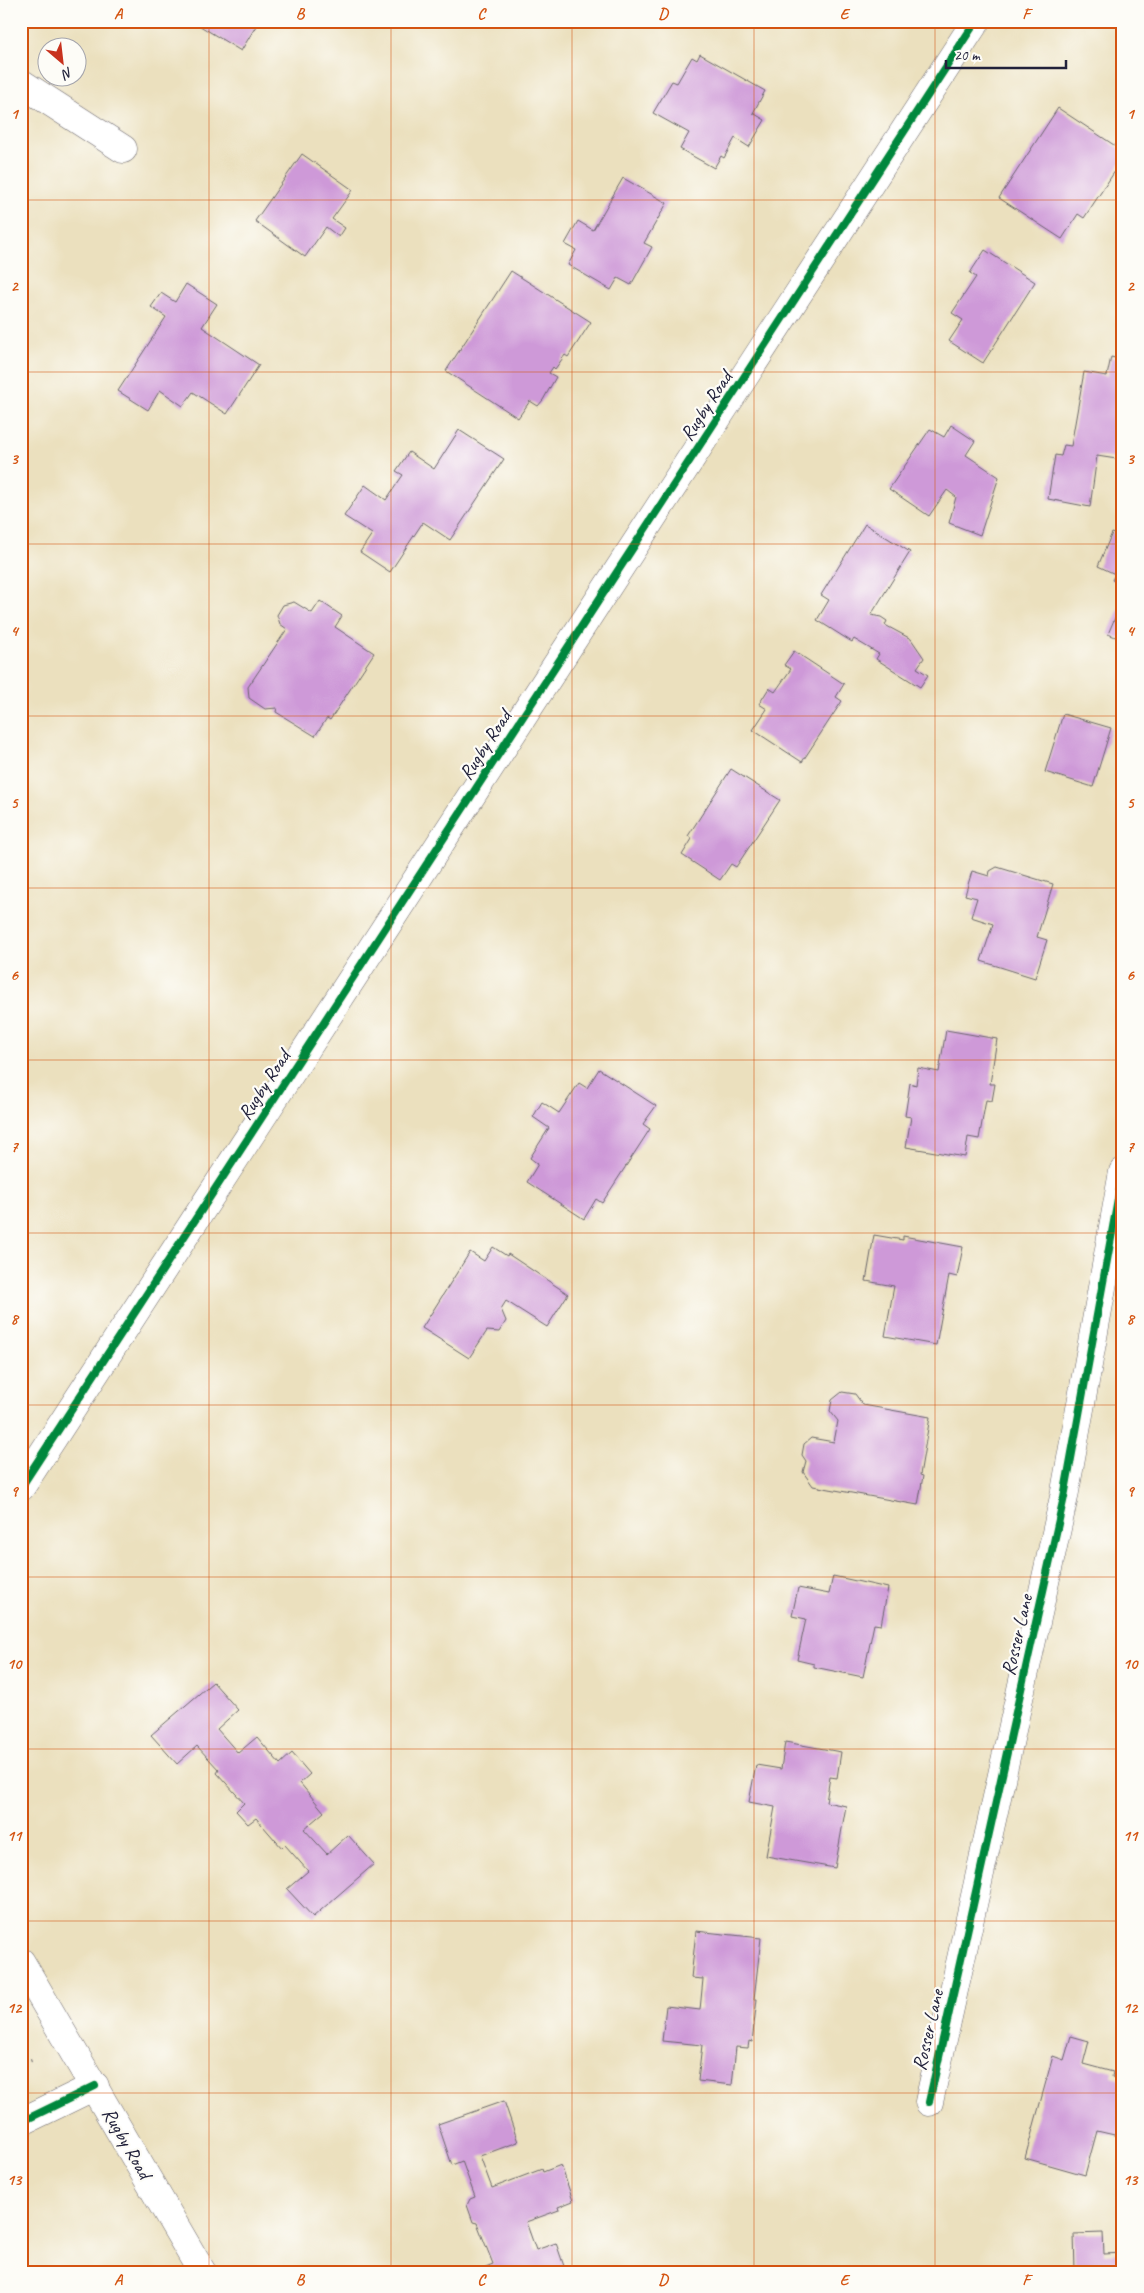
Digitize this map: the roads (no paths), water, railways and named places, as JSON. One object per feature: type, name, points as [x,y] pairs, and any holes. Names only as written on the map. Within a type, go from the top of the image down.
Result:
[{"type":"street","name":"Rugby Road","points":[[21,1487],[976,21]]},
{"type":"street","points":[[21,83],[123,149]]},
{"type":"street","name":"Rosser Lane","points":[[929,2102],[1064,1497],[1122,1182]]},
{"type":"street","name":"Rugby Road","points":[[21,1962],[202,2272]]},
{"type":"street","points":[[21,2122],[95,2086]]}]
